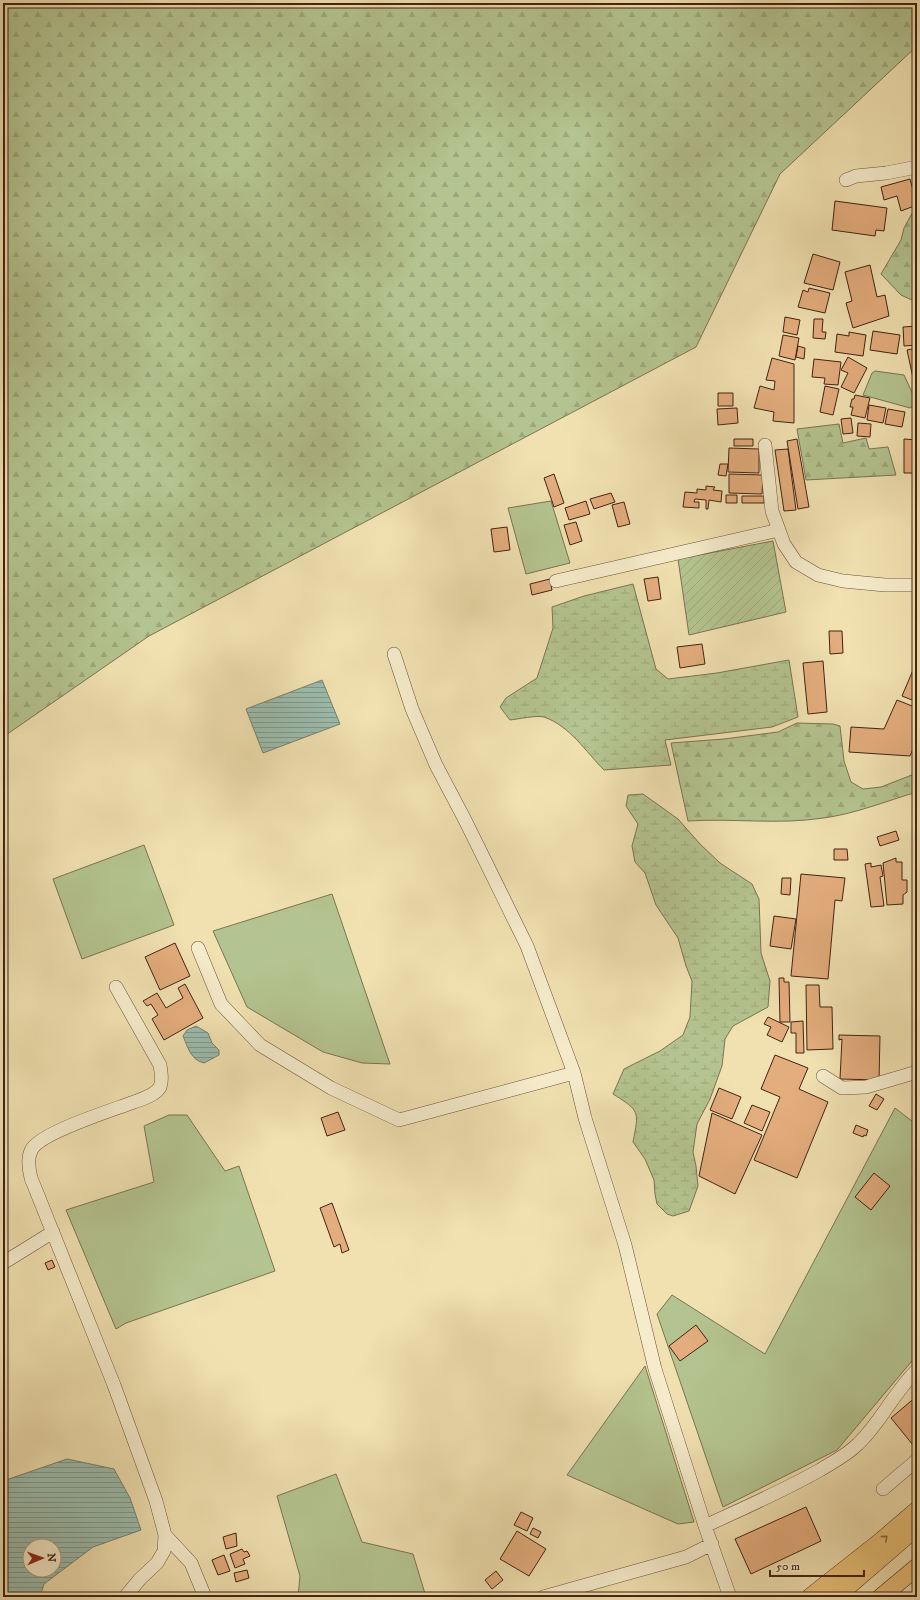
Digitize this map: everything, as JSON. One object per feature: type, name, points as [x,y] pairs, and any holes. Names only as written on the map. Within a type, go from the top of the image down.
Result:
[{"type":"main road","points":[[810,1597],[881,1541],[917,1510]]},
{"type":"main road","points":[[836,1597],[917,1527]]},
{"type":"main road","points":[[881,1597],[917,1567]]},
{"type":"street","points":[[846,180],[856,176],[886,173],[917,167]]},
{"type":"street","points":[[765,445],[772,511],[784,544],[796,562],[818,575],[843,581],[917,585]]},
{"type":"street","points":[[556,581],[779,530]]},
{"type":"street","points":[[394,654],[412,709],[436,765],[465,820],[527,946],[574,1073],[585,1118],[625,1245],[655,1369],[705,1526],[730,1597]]},
{"type":"street","points":[[198,948],[221,1004],[260,1045],[331,1088],[398,1120],[574,1073]]},
{"type":"street","points":[[116,987],[160,1065],[162,1078],[161,1086],[156,1092],[145,1098],[73,1124],[39,1140],[31,1150],[28,1168],[116,1392],[156,1501],[165,1536],[164,1551],[157,1563],[140,1579],[125,1597]]},
{"type":"street","points":[[822,1076],[842,1088],[858,1088],[917,1072]]},
{"type":"street","points":[[3,1263],[53,1232]]},
{"type":"street","points":[[705,1526],[792,1486],[842,1457],[858,1445],[876,1425],[909,1378],[917,1370]]},
{"type":"street","points":[[883,1489],[917,1460]]},
{"type":"street","points":[[165,1536],[191,1563],[205,1597]]},
{"type":"street","points":[[543,1597],[686,1557],[712,1544]]},
{"type":"green space","points":[[3,3],[917,3],[917,46],[780,174],[696,347],[149,636],[3,737]]},
{"type":"green space","points":[[917,207],[917,299],[914,301],[901,295],[881,274],[901,240],[904,228]]},
{"type":"green space","points":[[875,371],[904,375],[917,403],[910,408],[863,395],[872,373]]},
{"type":"green space","points":[[839,424],[843,443],[866,438],[869,449],[888,447],[896,475],[806,480],[797,429]]},
{"type":"green space","points":[[551,501],[570,563],[526,574],[508,508]]},
{"type":"green space","points":[[773,541],[786,612],[689,635],[678,559]]},
{"type":"green space","points":[[633,584],[656,669],[668,679],[717,673],[789,660],[798,717],[772,727],[665,740],[671,765],[604,770],[570,733],[553,721],[544,717],[510,720],[500,707],[506,698],[537,678],[553,628],[552,607],[584,596]]},
{"type":"green space","points":[[797,723],[833,724],[840,726],[844,761],[851,782],[863,789],[881,787],[917,773],[917,792],[859,810],[823,818],[789,821],[688,821],[671,743],[724,739],[778,732]]},
{"type":"green space","points":[[643,794],[678,819],[700,844],[720,863],[752,884],[759,899],[761,953],[770,981],[768,1007],[733,1026],[725,1039],[722,1066],[710,1099],[697,1124],[693,1152],[698,1186],[689,1211],[673,1216],[667,1214],[657,1204],[654,1180],[645,1159],[633,1142],[636,1118],[633,1108],[613,1094],[624,1069],[660,1051],[683,1035],[690,1017],[692,981],[678,938],[656,905],[645,873],[635,862],[632,846],[638,824],[626,806],[628,795]]},
{"type":"green space","points":[[144,845],[174,925],[82,959],[53,879]]},
{"type":"green space","points":[[332,894],[390,1064],[362,1063],[323,1052],[247,1007],[213,931]]},
{"type":"green space","points":[[895,1108],[917,1125],[917,1355],[837,1450],[723,1507],[657,1314],[672,1295],[765,1354]]},
{"type":"green space","points":[[169,1115],[187,1115],[225,1171],[239,1166],[275,1271],[126,1323],[116,1329],[66,1210],[154,1182],[144,1126]]},
{"type":"green space","points":[[645,1366],[694,1522],[678,1524],[567,1475]]},
{"type":"green space","points":[[336,1474],[362,1542],[413,1554],[426,1597],[298,1597],[300,1576],[277,1496]]},
{"type":"shaded area","points":[[322,680],[340,724],[263,753],[246,709]]},
{"type":"shaded area","points":[[196,1026],[208,1033],[212,1043],[219,1050],[219,1055],[204,1063],[193,1056],[188,1049],[183,1036],[187,1030]]},
{"type":"shaded area","points":[[67,1459],[114,1469],[130,1498],[141,1530],[93,1547],[62,1570],[62,1538],[22,1538],[22,1578],[52,1578],[44,1584],[40,1597],[3,1597],[3,1481]]},
{"type":"building","points":[[910,179],[917,205],[901,211],[897,196],[884,200],[881,187]]},
{"type":"building","points":[[835,201],[887,208],[884,231],[876,230],[875,236],[832,230]]},
{"type":"building","points":[[813,254],[840,262],[833,290],[804,283]]},
{"type":"building","points":[[870,265],[877,297],[885,295],[889,316],[853,328],[846,303],[852,301],[845,272]]},
{"type":"building","points":[[809,288],[830,293],[825,313],[798,307],[803,290],[808,292]]},
{"type":"building","points":[[914,299],[917,299],[917,322],[913,322]]},
{"type":"building","points":[[785,317],[800,320],[797,335],[783,332]]},
{"type":"building","points":[[814,319],[823,319],[822,332],[826,332],[825,339],[813,338]]},
{"type":"building","points":[[917,326],[917,345],[904,346],[903,327]]},
{"type":"building","points":[[873,331],[900,335],[897,354],[870,350]]},
{"type":"building","points":[[849,332],[866,335],[863,356],[835,352],[837,334],[849,336]]},
{"type":"building","points":[[783,335],[799,338],[795,360],[779,356]]},
{"type":"building","points":[[798,346],[805,348],[804,359],[796,357]]},
{"type":"building","points":[[917,348],[917,377],[913,378],[907,350]]},
{"type":"building","points":[[848,357],[867,368],[854,393],[841,387],[848,373],[841,370]]},
{"type":"building","points":[[772,358],[794,364],[794,423],[773,421],[774,412],[754,408],[760,386],[774,390],[775,381],[766,380]]},
{"type":"building","points":[[814,359],[841,362],[838,385],[824,384],[825,378],[812,377]]},
{"type":"building","points":[[825,386],[839,389],[833,415],[820,412]]},
{"type":"building","points":[[718,393],[733,393],[733,406],[718,406]]},
{"type":"building","points":[[855,395],[870,398],[865,418],[851,415],[853,407],[850,407],[852,399],[854,399]]},
{"type":"building","points":[[869,405],[886,408],[883,423],[867,420]]},
{"type":"building","points":[[737,408],[738,423],[718,425],[717,409]]},
{"type":"building","points":[[888,409],[905,412],[902,427],[885,424]]},
{"type":"building","points":[[851,418],[853,433],[843,434],[841,419]]},
{"type":"building","points":[[858,423],[871,424],[870,437],[857,436]]},
{"type":"building","points":[[734,439],[753,439],[753,446],[734,446]]},
{"type":"building","points":[[797,439],[809,507],[798,509],[787,441]]},
{"type":"building","points":[[904,439],[917,440],[917,473],[904,473]]},
{"type":"building","points":[[729,448],[759,449],[759,473],[728,472]]},
{"type":"building","points":[[788,449],[796,510],[784,511],[775,450]]},
{"type":"building","points":[[720,464],[728,464],[726,476],[718,475]]},
{"type":"building","points":[[554,474],[564,503],[554,507],[544,478]]},
{"type":"building","points":[[729,474],[763,475],[762,494],[729,493]]},
{"type":"building","points":[[706,486],[715,487],[713,490],[722,491],[721,502],[709,500],[708,509],[706,509],[706,500],[695,499],[694,502],[699,502],[699,508],[683,507],[685,492],[697,493],[697,489],[706,490]]},
{"type":"building","points":[[611,493],[615,502],[594,509],[590,499]]},
{"type":"building","points":[[726,495],[737,495],[737,503],[726,503]]},
{"type":"building","points":[[742,496],[764,496],[764,503],[742,503]]},
{"type":"building","points":[[586,501],[590,514],[569,520],[565,508]]},
{"type":"building","points":[[624,502],[630,524],[618,527],[612,505]]},
{"type":"building","points":[[576,522],[582,541],[570,545],[564,525]]},
{"type":"building","points":[[507,527],[510,550],[494,552],[491,529]]},
{"type":"building","points":[[658,577],[661,599],[648,601],[644,579]]},
{"type":"building","points":[[550,579],[552,590],[532,595],[530,584]]},
{"type":"building","points":[[829,631],[842,631],[843,653],[830,654]]},
{"type":"building","points":[[702,644],[705,664],[680,668],[677,647]]},
{"type":"building","points":[[823,661],[827,712],[808,714],[803,663]]},
{"type":"building","points":[[917,663],[917,702],[902,696]]},
{"type":"building","points":[[897,700],[917,708],[917,740],[910,756],[849,752],[851,727],[884,729]]},
{"type":"building","points":[[896,831],[899,840],[880,846],[877,837]]},
{"type":"building","points":[[915,844],[917,844],[917,862],[913,861]]},
{"type":"building","points":[[834,849],[847,849],[848,860],[834,860]]},
{"type":"building","points":[[896,858],[896,862],[902,862],[902,880],[907,880],[907,892],[903,895],[903,904],[887,905],[883,863]]},
{"type":"building","points":[[871,863],[871,867],[881,865],[883,876],[880,877],[884,906],[871,907],[865,864]]},
{"type":"building","points":[[801,874],[845,878],[842,901],[835,900],[828,979],[791,976]]},
{"type":"building","points":[[782,878],[791,878],[790,895],[781,894]]},
{"type":"building","points":[[774,916],[796,919],[791,949],[770,946]]},
{"type":"building","points":[[175,943],[190,976],[160,990],[145,957]]},
{"type":"building","points":[[779,978],[784,978],[784,982],[789,982],[790,1022],[780,1022]]},
{"type":"building","points":[[185,984],[203,1018],[164,1040],[152,1019],[158,1015],[151,1004],[147,1006],[143,1001],[157,993],[166,1008],[183,998],[178,988]]},
{"type":"building","points":[[806,985],[819,985],[820,1007],[832,1007],[833,1049],[807,1050]]},
{"type":"building","points":[[768,1017],[789,1027],[782,1042],[767,1035],[771,1027],[764,1024]]},
{"type":"building","points":[[803,1021],[804,1053],[796,1053],[796,1033],[791,1033],[791,1022]]},
{"type":"building","points":[[839,1035],[880,1036],[879,1080],[840,1079],[842,1039],[839,1040]]},
{"type":"building","points":[[775,1055],[808,1068],[799,1089],[828,1102],[797,1178],[754,1160],[780,1097],[761,1089]]},
{"type":"building","points":[[719,1088],[741,1097],[732,1119],[710,1110]]},
{"type":"building","points":[[876,1094],[884,1099],[877,1110],[869,1106]]},
{"type":"building","points":[[752,1105],[770,1112],[762,1131],[744,1123]]},
{"type":"building","points":[[338,1112],[345,1130],[327,1136],[321,1118]]},
{"type":"building","points":[[712,1113],[762,1135],[735,1194],[699,1176]]},
{"type":"building","points":[[856,1125],[868,1130],[866,1136],[864,1135],[863,1137],[853,1133]]},
{"type":"building","points":[[874,1173],[890,1186],[871,1210],[855,1197]]},
{"type":"building","points":[[332,1203],[349,1250],[342,1253],[340,1244],[334,1247],[320,1208]]},
{"type":"building","points":[[52,1260],[55,1267],[48,1270],[45,1263]]},
{"type":"building","points":[[696,1325],[708,1341],[680,1361],[669,1346]]},
{"type":"building","points":[[917,1396],[917,1450],[891,1418]]},
{"type":"building","points":[[806,1507],[821,1541],[751,1574],[735,1539]]},
{"type":"building","points":[[521,1512],[533,1518],[527,1531],[514,1525]]},
{"type":"building","points":[[533,1528],[541,1532],[538,1538],[530,1534]]},
{"type":"building","points":[[517,1531],[546,1549],[529,1576],[500,1559]]},
{"type":"building","points":[[236,1533],[237,1546],[226,1549],[223,1537]]},
{"type":"building","points":[[242,1549],[244,1552],[247,1551],[250,1556],[243,1559],[245,1564],[235,1568],[230,1554]]},
{"type":"building","points":[[224,1555],[230,1571],[218,1575],[212,1560]]},
{"type":"building","points":[[247,1570],[249,1578],[236,1582],[234,1573]]},
{"type":"building","points":[[496,1571],[503,1580],[492,1589],[485,1580]]}]
